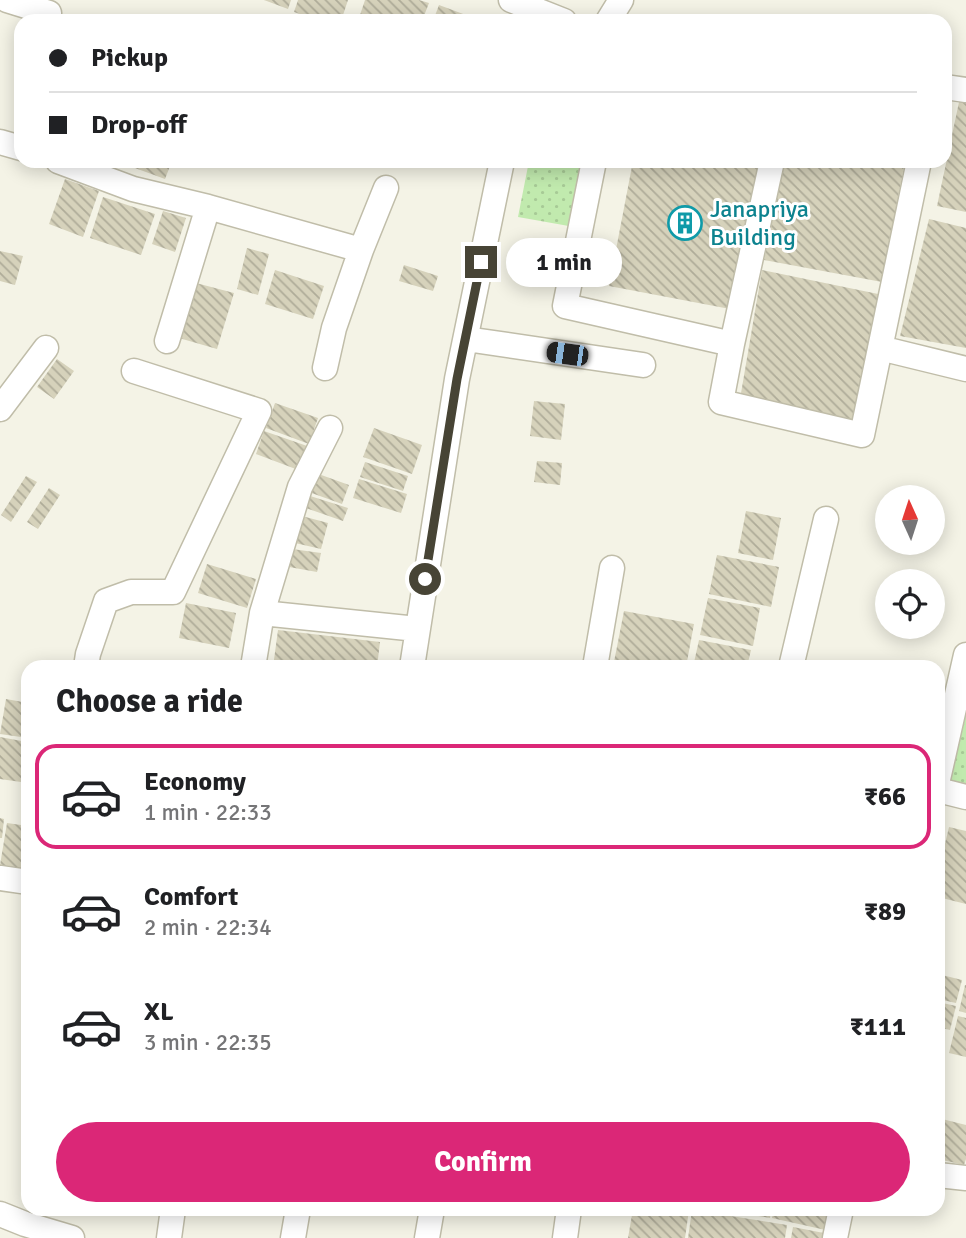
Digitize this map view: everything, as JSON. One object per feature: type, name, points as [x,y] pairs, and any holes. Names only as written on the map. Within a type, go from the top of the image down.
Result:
[{"type":"street","points":[[6,0],[49,13]]},
{"type":"street","points":[[510,0],[546,14]]},
{"type":"street","points":[[77,168],[133,189],[208,206],[361,250]]},
{"type":"street","points":[[413,660],[457,379],[501,168]]},
{"type":"street","points":[[593,168],[565,306],[732,344]]},
{"type":"street","points":[[770,168],[721,402],[862,435],[918,168]]},
{"type":"street","points":[[325,368],[334,328],[386,188]]},
{"type":"street","points":[[167,341],[208,206]]},
{"type":"street","points":[[466,339],[643,365]]},
{"type":"street","points":[[0,409],[46,348]]},
{"type":"street","points":[[880,348],[966,369]]},
{"type":"street","points":[[87,660],[106,601],[131,592],[173,592],[259,411],[134,371]]},
{"type":"street","points":[[254,660],[261,614],[300,487],[330,428]]},
{"type":"street","points":[[793,660],[825,519]]},
{"type":"street","points":[[596,660],[612,568]]},
{"type":"street","points":[[261,614],[418,629]]},
{"type":"street","points":[[945,748],[966,657]]},
{"type":"street","points":[[945,792],[966,797]]},
{"type":"street","points":[[0,878],[21,881]]},
{"type":"street","points":[[945,1176],[966,1178]]},
{"type":"street","points":[[0,1214],[72,1238]]},
{"type":"street","points":[[170,1238],[172,1216]]},
{"type":"street","points":[[293,1238],[297,1216]]},
{"type":"street","points":[[427,1238],[431,1216]]},
{"type":"street","points":[[565,1238],[568,1216]]},
{"type":"street","points":[[835,1238],[840,1216]]},
{"type":"green space","points":[[528,168],[593,168],[580,228],[518,217]]},
{"type":"green space","points":[[966,694],[966,788],[946,784]]},
{"type":"building","points":[[264,0],[291,0],[288,9]]},
{"type":"building","points":[[298,0],[348,0],[343,14],[294,12]]},
{"type":"building","points":[[365,0],[419,0],[429,3],[425,14],[360,14]]},
{"type":"building","points":[[439,5],[463,14],[436,14]]},
{"type":"building","points":[[959,102],[966,103],[966,212],[937,206],[945,168],[952,168],[952,135]]},
{"type":"building","points":[[135,168],[169,168],[165,179]]},
{"type":"building","name":"Janapriya Building","points":[[632,168],[760,168],[730,309],[609,286]]},
{"type":"building","name":"Janapriya Building","points":[[784,168],[904,168],[882,282],[764,260]]},
{"type":"building","points":[[65,179],[99,191],[83,237],[49,224]]},
{"type":"building","points":[[103,197],[155,214],[141,255],[90,238]]},
{"type":"building","points":[[163,211],[186,218],[175,252],[152,244]]},
{"type":"building","points":[[929,219],[966,228],[966,348],[900,336]]},
{"type":"building","points":[[247,248],[269,254],[258,295],[237,289]]},
{"type":"building","points":[[0,251],[23,256],[15,285],[0,281]]},
{"type":"building","points":[[404,265],[438,276],[433,291],[399,281]]},
{"type":"building","points":[[275,270],[324,286],[313,319],[265,304]]},
{"type":"building","name":"Janapriya Building","points":[[762,270],[883,295],[855,424],[740,399]]},
{"type":"building","points":[[196,283],[234,293],[217,349],[179,338]]},
{"type":"building","points":[[57,359],[74,371],[54,399],[37,387]]},
{"type":"building","points":[[534,401],[565,404],[561,440],[530,436]]},
{"type":"building","points":[[275,403],[318,418],[309,444],[266,428]]},
{"type":"building","points":[[374,428],[422,445],[412,474],[363,457]]},
{"type":"building","points":[[264,431],[310,447],[301,471],[256,454]]},
{"type":"building","points":[[537,461],[562,463],[560,485],[534,482]]},
{"type":"building","points":[[365,462],[408,476],[403,491],[360,477]]},
{"type":"building","points":[[313,472],[349,485],[342,504],[306,491]]},
{"type":"building","points":[[26,476],[37,482],[11,522],[1,515]]},
{"type":"building","points":[[359,479],[407,494],[401,513],[353,498]]},
{"type":"building","points":[[49,488],[60,495],[38,529],[27,522]]},
{"type":"building","points":[[307,495],[348,508],[343,521],[303,507]]},
{"type":"building","points":[[746,511],[781,518],[773,560],[738,553]]},
{"type":"building","points":[[302,516],[328,523],[321,549],[295,543]]},
{"type":"building","points":[[292,549],[321,553],[317,572],[289,567]]},
{"type":"building","points":[[717,555],[779,567],[771,607],[709,594]]},
{"type":"building","points":[[207,564],[256,579],[247,608],[198,593]]},
{"type":"building","points":[[708,598],[760,608],[753,646],[700,635]]},
{"type":"building","points":[[186,603],[236,613],[229,648],[179,638]]},
{"type":"building","points":[[624,611],[694,624],[687,660],[614,660]]},
{"type":"building","points":[[278,630],[380,642],[378,660],[274,660]]},
{"type":"building","points":[[699,640],[751,650],[749,660],[695,660]]},
{"type":"building","points":[[6,699],[21,702],[21,737],[0,734]]},
{"type":"building","points":[[0,737],[21,741],[21,782],[0,779]]},
{"type":"building","points":[[0,818],[4,819],[2,838],[0,838]]},
{"type":"building","points":[[7,823],[21,825],[21,869],[0,865]]},
{"type":"building","points":[[949,827],[966,831],[966,904],[945,899],[945,844]]},
{"type":"building","points":[[945,976],[962,980],[956,1003],[945,1001]]},
{"type":"building","points":[[966,985],[966,1013],[959,1011]]},
{"type":"building","points":[[945,1004],[956,1006],[950,1030],[945,1029]]},
{"type":"building","points":[[958,1016],[966,1018],[966,1057],[949,1053]]},
{"type":"building","points":[[945,1120],[966,1125],[964,1165],[945,1161]]},
{"type":"building","points":[[632,1216],[688,1216],[685,1238],[628,1238]]},
{"type":"building","points":[[691,1216],[730,1216],[787,1225],[785,1238],[688,1238]]},
{"type":"building","points":[[772,1216],[833,1216],[830,1231]]},
{"type":"building","points":[[793,1227],[829,1234],[828,1238],[791,1238]]},
{"type":"place","name":"Janapriya Building","points":[[685,223]]},
{"type":"route","points":[[425,579],[457,379],[481,262]]}]
